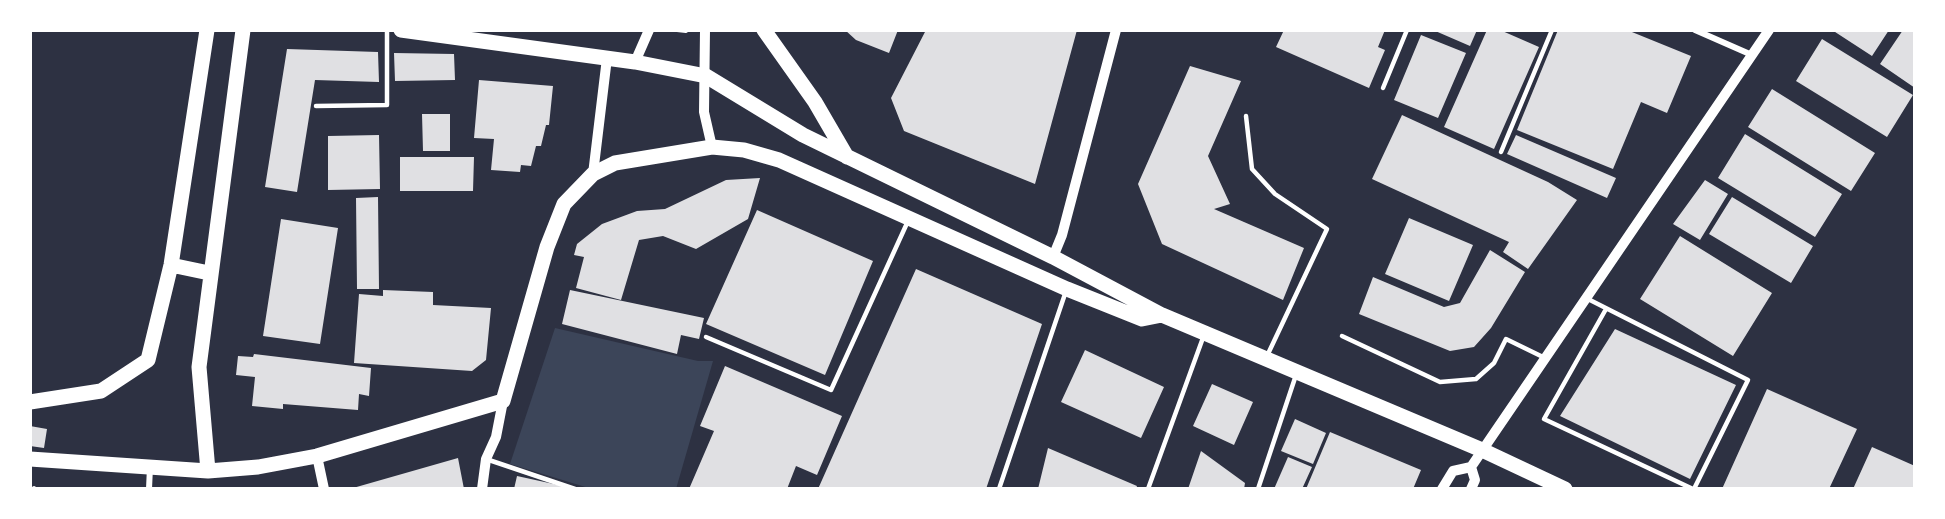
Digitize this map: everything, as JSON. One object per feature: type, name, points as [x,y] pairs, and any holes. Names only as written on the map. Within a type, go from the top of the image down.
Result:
[{"type":"main road","points":[[30,402],[102,391],[148,360],[171,265],[207,30]]},
{"type":"main road","points":[[208,471],[199,367],[209,273],[243,30]]},
{"type":"main road","points":[[401,30],[635,62],[706,76],[803,135],[1053,257],[1162,315],[1482,450],[1565,489]]},
{"type":"main road","points":[[764,30],[815,102],[847,157]]},
{"type":"main road","points":[[30,459],[208,471],[258,467],[317,456],[503,401],[547,247],[564,204],[593,174],[615,163],[712,147],[744,150],[779,160],[1067,289],[1142,319],[1162,315]]},
{"type":"main road","points":[[171,265],[209,273]]},
{"type":"street","points":[[635,62],[650,30]]},
{"type":"street","points":[[705,30],[704,112],[712,147]]},
{"type":"street","points":[[1053,257],[1062,235],[1116,30]]},
{"type":"street","points":[[1695,30],[1752,55]]},
{"type":"street","points":[[1442,489],[1453,471],[1471,467],[1503,424],[1545,358],[1769,30]]},
{"type":"street","points":[[593,174],[607,58]]},
{"type":"street","points":[[482,489],[486,459],[496,437],[503,401]]},
{"type":"street","points":[[317,456],[324,489]]},
{"type":"street","points":[[149,489],[150,466]]},
{"type":"street","points":[[1471,467],[1475,480],[1471,489]]},
{"type":"lane","points":[[316,106],[387,105],[387,30]]},
{"type":"lane","points":[[1383,88],[1407,30]]},
{"type":"lane","points":[[1501,152],[1552,30]]},
{"type":"lane","points":[[1246,116],[1252,169],[1275,194],[1327,229],[1266,358]]},
{"type":"lane","points":[[706,337],[831,390],[909,219]]},
{"type":"lane","points":[[999,489],[1067,289]]},
{"type":"lane","points":[[1586,298],[1748,380],[1694,489],[1544,420],[1606,309]]},
{"type":"lane","points":[[1149,489],[1205,333]]},
{"type":"lane","points":[[1342,336],[1440,382],[1476,379],[1494,363],[1506,339],[1545,358]]},
{"type":"lane","points":[[1258,489],[1297,372]]},
{"type":"lane","points":[[486,459],[575,489]]},
{"type":"path","points":[[677,30],[686,31]]},
{"type":"shaded area","points":[[555,328],[698,361],[713,361],[676,489],[592,489],[510,464]]},
{"type":"building","points":[[845,30],[898,30],[889,53],[856,40]]},
{"type":"building","points":[[926,30],[1077,30],[1035,184],[904,131],[891,98]]},
{"type":"building","points":[[1284,30],[1385,30],[1378,47],[1385,50],[1369,88],[1276,47]]},
{"type":"building","points":[[1433,30],[1477,30],[1470,46]]},
{"type":"building","points":[[1487,30],[1500,30],[1539,47],[1494,149],[1444,127]]},
{"type":"building","points":[[1558,30],[1627,30],[1691,56],[1667,113],[1641,102],[1613,169],[1517,130]]},
{"type":"building","points":[[1832,30],[1889,30],[1872,56]]},
{"type":"building","points":[[1903,30],[1915,30],[1915,88],[1880,64]]},
{"type":"building","points":[[1421,35],[1466,53],[1438,118],[1394,100]]},
{"type":"building","points":[[1822,39],[1913,95],[1887,137],[1796,81]]},
{"type":"building","points":[[287,49],[378,52],[379,82],[315,80],[297,192],[265,187]]},
{"type":"building","points":[[394,53],[454,54],[455,80],[395,81]]},
{"type":"building","points":[[1190,66],[1241,81],[1208,156],[1230,204],[1214,209],[1304,248],[1283,300],[1162,244],[1138,184]]},
{"type":"building","points":[[479,80],[553,86],[549,125],[546,125],[541,146],[536,146],[531,166],[521,165],[520,172],[491,170],[494,139],[474,138]]},
{"type":"building","points":[[1772,89],[1875,153],[1851,191],[1748,127]]},
{"type":"building","points":[[422,114],[450,114],[450,151],[423,151]]},
{"type":"building","points":[[1402,115],[1548,182],[1577,200],[1528,269],[1503,252],[1509,242],[1372,179]]},
{"type":"building","points":[[1745,134],[1842,194],[1815,237],[1718,178]]},
{"type":"building","points":[[379,135],[380,189],[328,190],[328,136]]},
{"type":"building","points":[[1516,135],[1616,178],[1607,198],[1507,154]]},
{"type":"building","points":[[400,157],[474,157],[473,191],[400,191]]},
{"type":"building","points":[[760,178],[748,219],[696,249],[663,236],[639,240],[621,300],[576,288],[584,257],[574,255],[577,244],[602,224],[637,211],[665,209],[726,180]]},
{"type":"building","points":[[1705,180],[1728,194],[1700,240],[1673,224]]},
{"type":"building","points":[[378,197],[379,289],[357,289],[356,198]]},
{"type":"building","points":[[1732,197],[1813,246],[1791,283],[1709,234]]},
{"type":"building","points":[[757,210],[873,261],[825,375],[706,324]]},
{"type":"building","points":[[1409,218],[1473,245],[1449,301],[1385,274]]},
{"type":"building","points":[[281,219],[338,228],[320,344],[263,336]]},
{"type":"building","points":[[1680,236],[1772,293],[1733,356],[1640,299]]},
{"type":"building","points":[[1490,250],[1525,272],[1491,328],[1474,347],[1450,351],[1359,314],[1373,277],[1444,307],[1460,303]]},
{"type":"building","points":[[916,269],[1042,324],[986,489],[818,489]]},
{"type":"building","points":[[383,290],[433,292],[433,305],[491,308],[486,360],[472,371],[354,363],[359,294],[383,296]]},
{"type":"building","points":[[570,290],[704,318],[699,339],[681,335],[677,354],[562,324]]},
{"type":"building","points":[[1615,329],[1736,385],[1690,479],[1560,416]]},
{"type":"building","points":[[1085,350],[1164,387],[1141,438],[1061,402]]},
{"type":"building","points":[[254,354],[371,368],[369,396],[359,394],[358,410],[283,404],[283,409],[252,406],[255,377],[236,375],[238,356],[253,357]]},
{"type":"building","points":[[725,366],[842,416],[817,475],[796,466],[787,489],[689,489],[714,431],[700,426]]},
{"type":"building","points":[[1212,384],[1253,402],[1234,445],[1193,426]]},
{"type":"building","points":[[1767,389],[1857,429],[1829,489],[1722,489]]},
{"type":"building","points":[[1295,419],[1326,433],[1313,464],[1281,451]]},
{"type":"building","points":[[30,426],[47,429],[44,448],[30,446]]},
{"type":"building","points":[[1330,432],[1421,470],[1413,489],[1306,489]]},
{"type":"building","points":[[1872,447],[1915,466],[1915,489],[1853,489]]},
{"type":"building","points":[[1048,448],[1137,486],[1136,489],[1038,489]]},
{"type":"building","points":[[1201,451],[1245,483],[1244,489],[1188,489]]},
{"type":"building","points":[[1288,457],[1312,467],[1302,489],[1274,489]]},
{"type":"building","points":[[458,458],[464,489],[353,489],[353,488]]},
{"type":"building","points":[[517,476],[572,488],[572,489],[514,489]]}]
